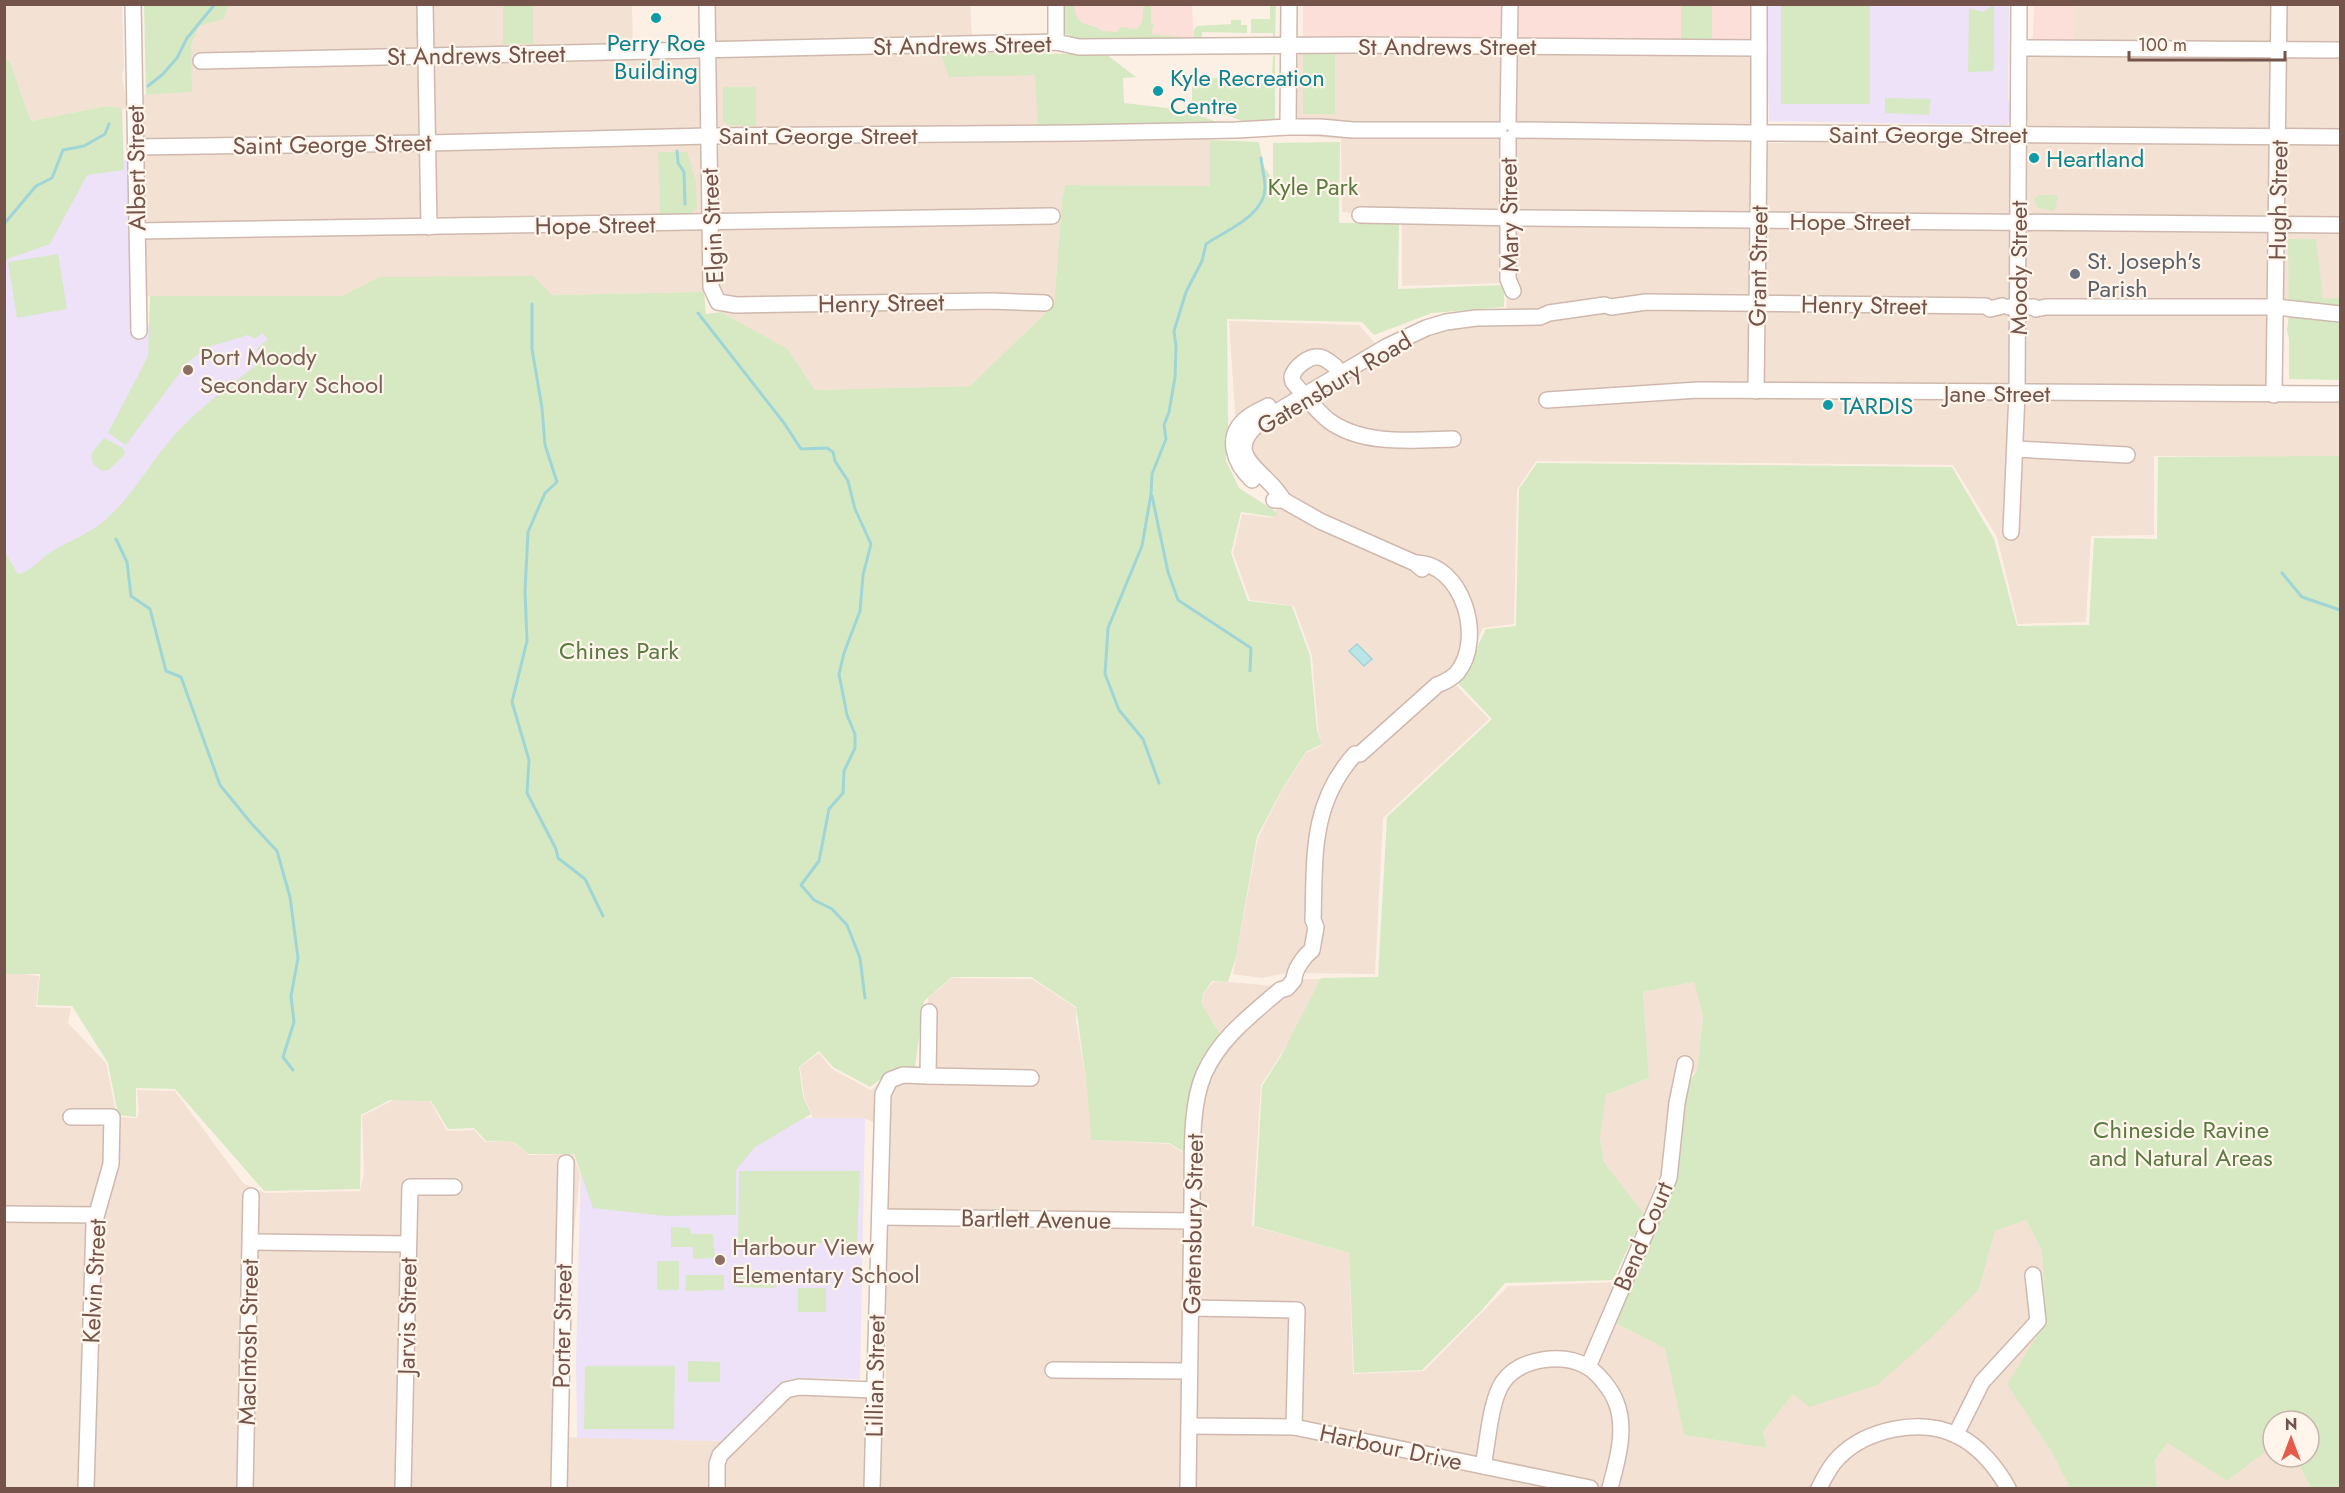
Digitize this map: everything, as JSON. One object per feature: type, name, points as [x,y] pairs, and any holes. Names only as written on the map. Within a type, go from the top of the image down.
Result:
[{"type":"street","name":"Albert Street","points":[[133,4],[139,331]]},
{"type":"street","points":[[425,4],[429,227]]},
{"type":"street","name":"Elgin Street","points":[[707,4],[711,287],[718,302]]},
{"type":"street","points":[[1056,4],[1056,42]]},
{"type":"street","points":[[1288,4],[1288,127]]},
{"type":"street","name":"Mary Street","points":[[1510,4],[1508,279],[1513,291]]},
{"type":"street","name":"Grant Street","points":[[1756,392],[1759,4]]},
{"type":"street","name":"Moody Street","points":[[2012,532],[2017,393],[2033,307],[2018,221],[2019,4]]},
{"type":"street","name":"Hugh Street","points":[[2274,395],[2278,224],[2279,4]]},
{"type":"street","name":"St Andrews Street","points":[[201,61],[1056,42],[1080,47],[1759,48]]},
{"type":"street","points":[[2019,48],[2340,50]]},
{"type":"street","name":"Saint George Street","points":[[135,147],[709,136],[1088,133],[1288,127],[1353,130],[2340,137]]},
{"type":"street","name":"Hope Street","points":[[1360,215],[2340,225]]},
{"type":"street","name":"Hope Street","points":[[138,231],[1053,216]]},
{"type":"street","name":"Henry Street","points":[[718,302],[736,305],[991,301],[1045,303]]},
{"type":"street","name":"Henry Street","points":[[1635,303],[1986,306],[1990,303],[1998,303],[2002,306],[2033,307],[2276,307],[2340,314]]},
{"type":"street","name":"Gatensbury Road","points":[[1280,990],[1287,988],[1294,980],[1294,974],[1305,954],[1312,950],[1315,938],[1316,927],[1313,920],[1315,841],[1318,823],[1329,792],[1342,773],[1348,771],[1360,758],[1360,754],[1437,685],[1450,679],[1458,671],[1464,659],[1469,617],[1462,596],[1443,573],[1426,563],[1415,563],[1320,521],[1283,500],[1280,494],[1251,465],[1245,452],[1246,440],[1251,430],[1302,392],[1426,328],[1446,322],[1476,318],[1540,317],[1548,321],[1583,318],[1606,312],[1611,307],[1635,303]]},
{"type":"street","name":"Gatensbury Road","points":[[1302,392],[1293,382],[1293,372],[1312,358],[1323,358],[1336,366],[1387,338],[1416,327],[1426,328]]},
{"type":"street","name":"Jane Street","points":[[1547,400],[1698,390],[2340,394]]},
{"type":"street","points":[[1302,392],[1329,421],[1356,434],[1380,439],[1453,440]]},
{"type":"street","points":[[2016,449],[2127,455]]},
{"type":"street","name":"Gatensbury Street","points":[[1188,1488],[1195,1112],[1203,1076],[1227,1038],[1280,990]]},
{"type":"street","points":[[929,1012],[928,1076],[1031,1078]]},
{"type":"street","name":"Bend Court","points":[[1588,1367],[1669,1178],[1677,1103],[1685,1064]]},
{"type":"street","name":"Lillian Street","points":[[872,1488],[883,1094],[890,1080],[903,1075],[928,1076]]},
{"type":"street","name":"Kelvin Street","points":[[70,1117],[112,1117],[111,1164],[94,1224],[86,1488]]},
{"type":"street","name":"Porter Street","points":[[559,1488],[566,1163]]},
{"type":"street","name":"Jarvis Street","points":[[403,1488],[410,1187],[454,1187]]},
{"type":"street","name":"MacIntosh Street","points":[[245,1488],[251,1196]]},
{"type":"street","points":[[4,1214],[96,1215]]},
{"type":"street","name":"Bartlett Avenue","points":[[880,1217],[1192,1221]]},
{"type":"street","points":[[251,1242],[408,1244]]},
{"type":"street","points":[[1956,1434],[1982,1382],[2038,1321],[2033,1275]]},
{"type":"street","points":[[1191,1308],[1297,1311],[1294,1427]]},
{"type":"street","points":[[1483,1466],[1496,1398],[1502,1383],[1510,1373],[1522,1366],[1543,1360],[1570,1362],[1588,1367],[1613,1396],[1619,1414],[1620,1438],[1610,1488]]},
{"type":"street","points":[[1053,1370],[1189,1371]]},
{"type":"street","points":[[717,1488],[717,1464],[720,1455],[786,1390],[799,1387],[874,1390]]},
{"type":"street","name":"Harbour Drive","points":[[1190,1426],[1294,1427],[1483,1466],[1566,1486],[1590,1488]]},
{"type":"street","points":[[1819,1488],[1826,1473],[1838,1457],[1868,1438],[1886,1431],[1914,1427],[1934,1428],[1956,1434],[1966,1440],[1986,1459],[2008,1488]]},
{"type":"shaded area","points":[[5,5],[122,5],[124,68],[122,75],[127,109],[106,106],[31,121],[10,62],[5,58]]},
{"type":"shaded area","points":[[229,5],[632,5],[633,60],[706,59],[704,292],[552,295],[379,277],[341,296],[141,296],[140,95],[191,92],[191,47],[199,26],[224,19]]},
{"type":"shaded area","points":[[715,5],[970,5],[972,36],[1046,35],[1050,137],[1206,136],[1210,140],[1210,186],[1065,185],[1054,305],[971,386],[815,390],[788,349],[721,312],[712,124]]},
{"type":"shaded area","points":[[1062,5],[1192,5],[1194,41],[1075,39],[1065,33]]},
{"type":"shaded area","points":[[1303,5],[1751,5],[1750,39],[1743,43],[1518,39],[1499,36],[1496,46],[1303,39]]},
{"type":"shaded area","points":[[1766,5],[2009,5],[2008,99],[2012,108],[2011,120],[2006,125],[1769,121]]},
{"type":"shaded area","points":[[2034,5],[2074,5],[2074,44],[2029,42],[2033,36]]},
{"type":"shaded area","points":[[2074,5],[2340,5],[2340,303],[2274,302],[2273,397],[2340,399],[2340,457],[2154,456],[2154,535],[2091,536],[2086,622],[2018,624],[1997,537],[1953,465],[1536,461],[1517,490],[1514,624],[1483,628],[1456,685],[1489,719],[1383,818],[1375,974],[1286,973],[1262,978],[1233,974],[1258,838],[1281,792],[1306,753],[1322,745],[1318,729],[1312,656],[1294,606],[1250,600],[1233,553],[1242,514],[1273,518],[1284,491],[1237,442],[1229,321],[1359,325],[1380,349],[1437,329],[1507,321],[1506,283],[1402,286],[1402,221],[1342,212],[1341,139],[1292,135],[1299,51],[1752,55],[1750,143],[2024,140],[2028,124],[2024,110],[2028,100],[2028,55],[2074,44]]},
{"type":"shaded area","name":"Port Moody Secondary School","points":[[130,160],[131,326],[414,322],[5,625],[4,251],[89,162]]},
{"type":"shaded area","points":[[4,971],[39,976],[36,1007],[71,1008],[68,1023],[106,1063],[117,1117],[137,1118],[139,1111],[137,1090],[175,1091],[243,1183],[265,1193],[360,1191],[364,1173],[362,1116],[415,1089],[424,1090],[447,1131],[474,1130],[485,1142],[513,1142],[529,1155],[573,1154],[580,1174],[553,1437],[747,1442],[796,1390],[886,1393],[886,1130],[865,1118],[813,1118],[804,1096],[800,1067],[819,1053],[832,1069],[871,1090],[892,1071],[924,1068],[928,998],[952,978],[1032,979],[1076,1008],[1086,1080],[1091,1140],[1169,1144],[1194,1159],[1187,1488],[5,1488]]},
{"type":"shaded area","points":[[1283,979],[1322,979],[1299,1026],[1261,1085],[1252,1226],[1349,1253],[1353,1374],[1424,1371],[1508,1286],[1620,1282],[1606,1319],[1666,1348],[1684,1435],[1767,1448],[1763,1432],[1793,1394],[1979,1289],[1995,1231],[2026,1220],[2042,1251],[2046,1322],[2008,1384],[2051,1451],[2070,1488],[1193,1488],[1202,1104],[1209,1073],[1228,1047],[1202,1004],[1204,993],[1213,982],[1276,986]]},
{"type":"shaded area","points":[[1694,982],[1703,1016],[1697,1070],[1674,1087],[1666,1174],[1644,1214],[1604,1162],[1594,1100],[1649,1078],[1643,992]]},
{"type":"shaded area","name":"Harbour View Elementary School","points":[[865,1118],[860,1379],[797,1378],[781,1383],[722,1441],[577,1438],[576,1359],[582,1126]]},
{"type":"shaded area","points":[[2169,1442],[2227,1481],[2261,1455],[2261,1469],[2301,1469],[2311,1488],[2157,1488],[2155,1460]]},
{"type":"green space","points":[[144,5],[229,5],[224,19],[199,26],[191,47],[192,92],[146,95]]},
{"type":"green space","points":[[503,5],[533,5],[533,44],[503,44]]},
{"type":"green space","points":[[1062,5],[1074,5],[1078,18],[1084,24],[1102,31],[1117,32],[1120,27],[1137,29],[1142,22],[1144,5],[1151,5],[1151,23],[1154,24],[1151,34],[1181,37],[1179,40],[1075,39],[1065,33]]},
{"type":"green space","points":[[1270,5],[1276,5],[1275,40],[1273,40],[1273,33],[1251,33],[1251,19],[1270,19]]},
{"type":"green space","points":[[1681,5],[1712,5],[1712,39],[1681,39]]},
{"type":"green space","points":[[1781,5],[1870,5],[1870,104],[1781,104]]},
{"type":"green space","points":[[1994,5],[1994,71],[1968,72],[1969,8],[1983,12]]},
{"type":"green space","points":[[1231,20],[1241,20],[1241,25],[1247,25],[1247,33],[1202,32],[1202,39],[1194,39],[1194,29],[1197,26],[1231,24]]},
{"type":"green space","points":[[1303,52],[1335,52],[1335,114],[1303,114]]},
{"type":"green space","points":[[940,53],[1106,54],[1136,77],[1123,78],[1124,103],[1184,110],[1220,123],[1038,125],[1035,75],[949,77]]},
{"type":"green space","points":[[1273,56],[1275,56],[1275,120],[1267,123],[1243,123],[1192,103],[1192,87],[1197,85],[1202,78],[1272,78]]},
{"type":"green space","points":[[5,58],[10,62],[31,121],[106,106],[122,108],[124,170],[87,175],[50,244],[5,260]]},
{"type":"green space","points":[[723,87],[756,87],[756,126],[729,125],[723,121]]},
{"type":"green space","points":[[1885,98],[1931,99],[1929,115],[1885,113]]},
{"type":"green space","name":"Chines Park","points":[[1210,140],[1259,142],[1263,165],[1273,180],[1273,143],[1340,142],[1339,223],[1399,223],[1398,289],[1504,285],[1504,307],[1432,313],[1374,335],[1362,322],[1227,319],[1226,461],[1239,488],[1278,513],[1274,517],[1241,512],[1231,553],[1248,601],[1292,606],[1310,656],[1317,730],[1322,744],[1306,752],[1281,791],[1257,837],[1236,957],[1228,982],[1212,981],[1203,994],[1202,1004],[1220,1034],[1200,1063],[1188,1103],[1184,1152],[1169,1143],[1091,1140],[1076,1007],[1031,977],[952,977],[924,1001],[915,1067],[885,1076],[870,1087],[833,1067],[819,1051],[799,1067],[803,1096],[811,1114],[755,1147],[736,1170],[736,1215],[666,1216],[593,1208],[574,1154],[528,1154],[514,1142],[486,1141],[474,1128],[448,1129],[431,1101],[390,1100],[361,1115],[360,1189],[264,1191],[175,1089],[136,1088],[136,1117],[118,1115],[108,1063],[72,1006],[37,1005],[40,974],[5,974],[4,551],[18,574],[100,524],[126,499],[178,431],[208,403],[262,361],[257,349],[268,339],[262,333],[255,339],[248,335],[208,347],[188,362],[126,445],[108,433],[148,356],[150,296],[341,296],[379,277],[533,276],[552,295],[704,292],[706,314],[721,312],[788,349],[815,390],[970,386],[1054,305],[1065,185],[1210,186]]},
{"type":"green space","points":[[658,152],[687,152],[696,181],[697,208],[688,216],[660,217]]},
{"type":"green space","points":[[2041,195],[2057,195],[2057,207],[2053,211],[2038,208],[2034,198]]},
{"type":"green space","points":[[2288,239],[2316,239],[2323,299],[2340,298],[2340,380],[2289,379]]},
{"type":"green space","points":[[58,254],[67,309],[17,318],[8,262]]},
{"type":"green space","points":[[104,438],[123,448],[125,454],[109,470],[102,471],[93,464],[91,454]]},
{"type":"green space","name":"Chineside Ravine and Natural Areas","points":[[2340,456],[2340,1488],[2311,1488],[2301,1469],[2321,1469],[2321,1409],[2261,1409],[2261,1455],[2227,1481],[2168,1443],[2155,1460],[2157,1488],[2070,1488],[2051,1451],[2007,1384],[2046,1322],[2042,1251],[2026,1220],[1995,1231],[1979,1289],[1931,1338],[1877,1385],[1809,1407],[1793,1394],[1763,1432],[1767,1448],[1684,1435],[1665,1348],[1613,1322],[1671,1183],[1685,1088],[1697,1070],[1703,1016],[1694,982],[1643,992],[1649,1078],[1606,1095],[1600,1137],[1604,1162],[1644,1214],[1613,1280],[1505,1283],[1482,1310],[1422,1370],[1354,1373],[1349,1253],[1254,1226],[1262,1086],[1281,1056],[1321,978],[1378,977],[1387,817],[1492,719],[1459,684],[1486,629],[1516,626],[1519,489],[1537,463],[1952,467],[1994,539],[2017,626],[2089,625],[2094,538],[2157,539],[2158,457]]},
{"type":"green space","points":[[739,1171],[860,1171],[857,1243],[738,1244]]},
{"type":"green space","points":[[671,1227],[690,1228],[691,1234],[713,1234],[715,1258],[693,1259],[693,1247],[671,1247]]},
{"type":"green space","points":[[657,1261],[679,1261],[679,1290],[657,1290]]},
{"type":"green space","points":[[736,1270],[776,1270],[776,1288],[736,1287]]},
{"type":"green space","points":[[686,1275],[724,1275],[724,1290],[685,1291]]},
{"type":"green space","points":[[798,1288],[826,1288],[826,1312],[798,1312]]},
{"type":"green space","points":[[688,1361],[720,1362],[720,1382],[688,1382]]},
{"type":"green space","points":[[585,1366],[675,1366],[674,1429],[584,1429]]},
{"type":"water","points":[[1357,644],[1372,659],[1364,666],[1349,651]]},
{"type":"waterway","points":[[148,86],[177,58],[187,38],[215,4]]},
{"type":"waterway","points":[[4,224],[36,186],[52,178],[63,150],[84,146],[105,134],[109,124]]},
{"type":"waterway","points":[[677,151],[678,163],[684,172],[685,204]]},
{"type":"waterway","points":[[1159,783],[1143,739],[1119,710],[1105,674],[1108,628],[1142,546],[1152,474],[1166,439],[1164,425],[1169,412],[1175,377],[1174,331],[1186,292],[1202,261],[1206,244],[1243,221],[1259,206],[1264,197],[1265,187],[1261,158]]},
{"type":"waterway","points":[[532,304],[532,349],[542,408],[545,445],[557,482],[545,493],[528,532],[525,591],[527,641],[512,702],[529,760],[527,793],[556,849],[558,858],[585,879],[603,916]]},
{"type":"waterway","points":[[698,313],[784,423],[801,449],[827,448],[833,452],[835,461],[848,481],[855,509],[871,544],[863,575],[860,611],[844,653],[839,674],[847,715],[855,734],[855,748],[844,771],[843,793],[829,809],[819,861],[801,885],[814,900],[832,909],[847,925],[860,958],[865,998]]},
{"type":"waterway","points":[[1152,496],[1168,572],[1178,600],[1251,648],[1250,671]]},
{"type":"waterway","points":[[116,539],[127,562],[131,596],[150,609],[166,671],[181,677],[220,785],[277,851],[290,897],[298,958],[291,996],[294,1022],[283,1057],[293,1070]]},
{"type":"waterway","points":[[2282,573],[2302,597],[2340,610]]},
{"type":"place","name":"Perry Roe Building","points":[[656,18]]},
{"type":"place","name":"Kyle Recreation Centre","points":[[1158,91]]},
{"type":"place","name":"Heartland","points":[[2034,158]]},
{"type":"place","name":"St. Joseph's Parish","points":[[2075,274]]},
{"type":"place","name":"Port Moody Secondary School","points":[[188,370]]},
{"type":"place","name":"TARDIS","points":[[1828,405]]},
{"type":"place","name":"Harbour View Elementary School","points":[[720,1260]]},
{"type":"park label","name":"Kyle Park","points":[[1313,186]]}]
